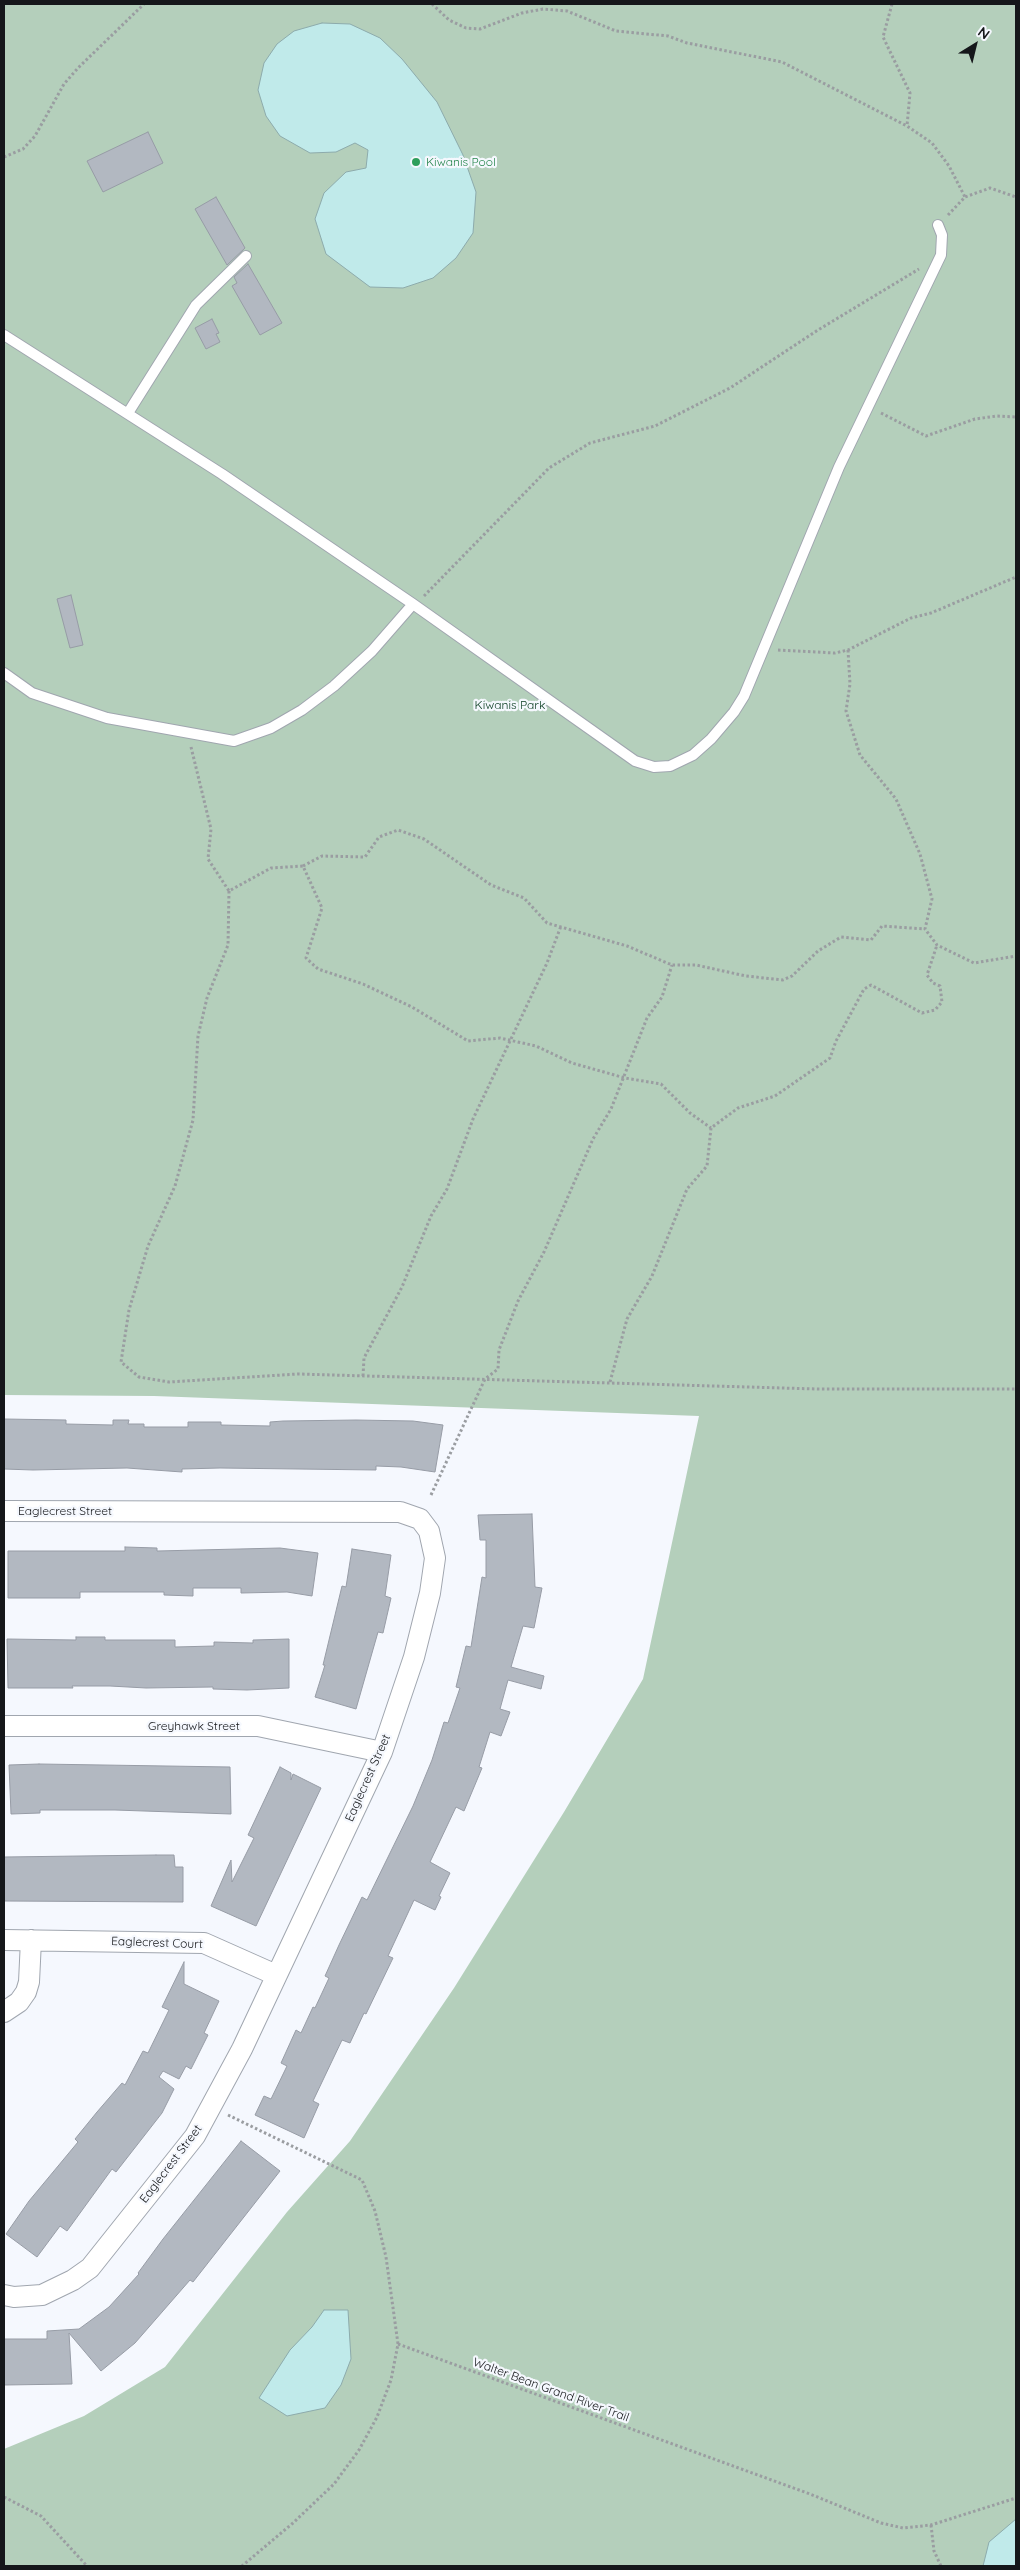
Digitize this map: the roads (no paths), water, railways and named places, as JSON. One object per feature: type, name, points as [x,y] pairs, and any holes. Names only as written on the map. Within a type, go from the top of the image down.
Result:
[{"type":"street","name":"Eaglecrest Street","points":[[4,1510],[400,1512],[420,1518],[429,1531],[435,1558],[430,1593],[414,1657],[382,1752],[212,2107],[195,2136],[90,2268],[73,2280],[42,2295],[14,2297],[4,2295]]},
{"type":"street","name":"Greyhawk Street","points":[[4,1726],[258,1726],[382,1752]]},
{"type":"street","name":"Eaglecrest Court","points":[[4,1940],[204,1943],[276,1975]]},
{"type":"street","points":[[4,2012],[19,2002],[26,1992],[29,1982],[31,1940]]},
{"type":"lane","points":[[4,335],[222,474],[413,604],[635,761],[644,766],[670,766],[693,755],[734,712],[764,651],[839,467],[941,255],[942,234],[938,225]]},
{"type":"lane","points":[[128,413],[196,305],[246,256]]},
{"type":"lane","points":[[4,674],[32,692],[64,705],[107,718],[234,741],[254,735],[295,714],[334,686],[372,652],[413,604]]},
{"type":"water","name":"Kiwanis Pool","points":[[322,23],[350,24],[380,38],[402,59],[437,102],[463,155],[476,192],[473,233],[456,258],[433,278],[403,288],[370,287],[326,254],[315,219],[324,193],[346,172],[366,168],[368,150],[355,143],[336,152],[310,153],[280,136],[266,116],[258,90],[264,63],[277,44],[294,31]]},
{"type":"water","points":[[324,2310],[348,2310],[351,2359],[341,2385],[325,2408],[287,2416],[259,2398],[290,2350],[312,2327]]},
{"type":"water","points":[[1016,2519],[1016,2566],[983,2566],[989,2542]]},
{"type":"place","name":"Kiwanis Pool","points":[[416,162]]},
{"type":"park label","name":"Kiwanis Park","points":[[510,705]]}]
